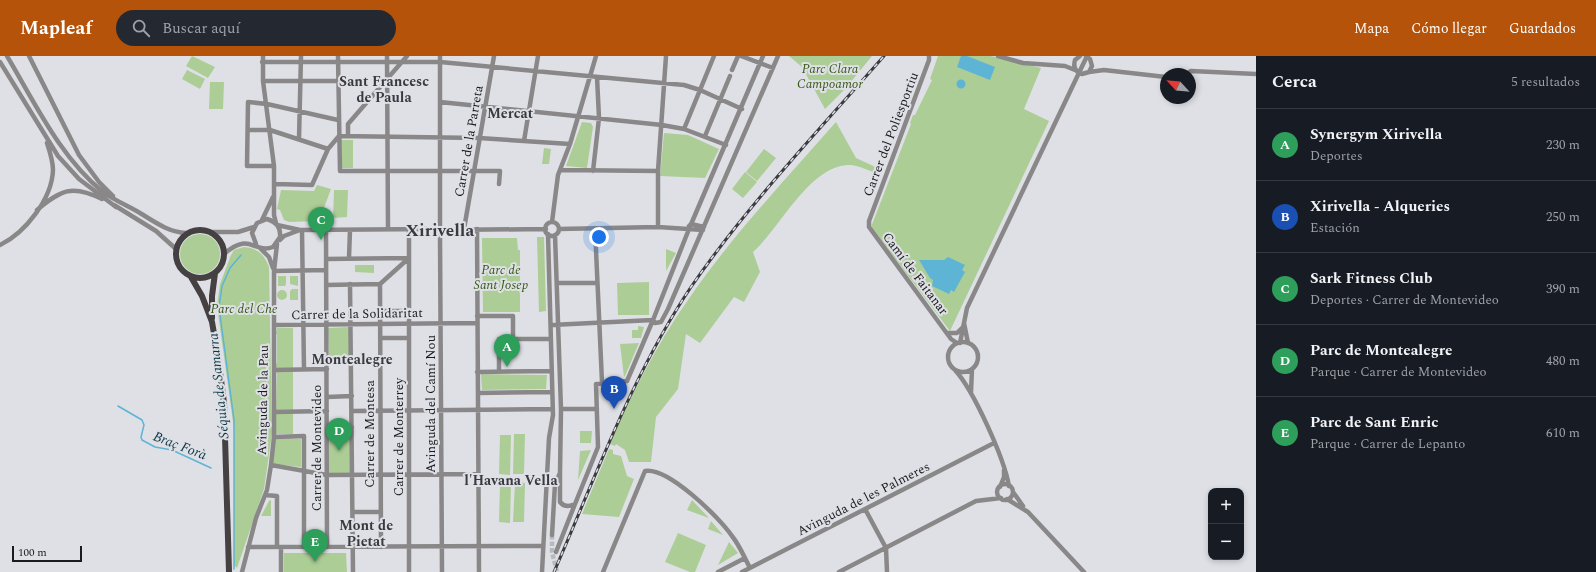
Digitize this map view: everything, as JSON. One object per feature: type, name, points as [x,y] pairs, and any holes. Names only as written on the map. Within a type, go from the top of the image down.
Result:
[{"type":"main road","points":[[212,322],[202,296],[191,277],[179,267],[176,260],[176,249],[181,238],[186,233],[199,229],[212,232],[221,242],[224,254],[220,267],[216,273],[212,296],[212,322],[224,403],[229,572]]},
{"type":"main road","points":[[191,277],[204,278],[216,273]]},
{"type":"street","points":[[7,56],[56,137],[76,166],[104,192],[165,228],[176,232],[186,233]]},
{"type":"street","points":[[29,56],[79,155],[99,182],[119,201]]},
{"type":"street","points":[[263,56],[263,81],[274,166],[277,224],[280,233],[278,243]]},
{"type":"street","points":[[299,139],[301,56]]},
{"type":"street","points":[[338,56],[339,170],[342,172],[500,171],[499,184]]},
{"type":"street","points":[[387,56],[388,229]]},
{"type":"street","points":[[348,136],[348,124],[407,56]]},
{"type":"street","name":"Carrer de la Parreta","points":[[464,229],[494,56]]},
{"type":"street","points":[[524,141],[538,56]]},
{"type":"street","points":[[552,222],[558,175],[570,144],[596,56]]},
{"type":"street","points":[[658,227],[658,172],[666,56]]},
{"type":"street","points":[[684,129],[714,56]]},
{"type":"street","points":[[732,70],[740,56],[773,68]]},
{"type":"street","points":[[556,552],[598,447],[596,384],[602,382],[627,381],[691,224],[742,109],[763,56]]},
{"type":"street","points":[[551,325],[653,320],[656,323],[661,322],[704,228],[778,56]]},
{"type":"street","name":"Carrer del Poliesportiu","points":[[870,219],[929,60],[929,56]]},
{"type":"street","points":[[998,56],[1023,63],[1065,66],[1087,73]]},
{"type":"street","points":[[1065,66],[1080,56]]},
{"type":"street","points":[[1077,71],[1086,56],[1104,70]]},
{"type":"street","points":[[262,62],[401,62],[440,59],[535,71],[684,85],[700,90],[742,109]]},
{"type":"street","points":[[440,59],[440,226]]},
{"type":"street","points":[[1075,60],[1077,79],[967,308],[958,343],[952,348],[948,355],[949,362],[971,394],[994,443],[1004,468],[1009,486],[1025,509],[1084,572]]},
{"type":"street","points":[[1087,73],[1092,66],[1092,60]]},
{"type":"street","points":[[0,62],[45,138],[58,156],[79,179],[116,207],[162,236],[176,249]]},
{"type":"street","points":[[1077,79],[1087,73],[1104,70],[1160,76]]},
{"type":"street","points":[[1196,72],[1256,74]]},
{"type":"street","points":[[705,136],[730,76]]},
{"type":"street","points":[[593,171],[599,118],[597,77]]},
{"type":"street","points":[[263,81],[338,81]]},
{"type":"street","points":[[274,166],[247,166],[248,102],[267,104],[338,120]]},
{"type":"street","points":[[440,102],[662,125],[684,129],[726,145]]},
{"type":"street","points":[[248,130],[270,130],[328,149]]},
{"type":"street","points":[[338,136],[479,138],[570,144]]},
{"type":"street","points":[[275,184],[312,185],[328,149],[338,136]]},
{"type":"street","points":[[0,245],[16,234],[37,210],[49,189],[52,178],[52,161],[45,138]]},
{"type":"street","points":[[561,170],[658,172]]},
{"type":"street","points":[[37,210],[60,193],[69,190],[84,191],[116,207]]},
{"type":"street","points":[[212,232],[238,232],[254,227],[262,220],[275,194]]},
{"type":"street","name":"Camí de Faitanar","points":[[870,219],[868,227],[951,339],[958,343]]},
{"type":"street","points":[[262,220],[272,220],[277,224],[301,230],[435,229],[440,226]]},
{"type":"street","points":[[542,572],[549,438],[552,409],[548,234],[546,229],[547,225],[552,222]]},
{"type":"street","points":[[552,222],[556,224],[559,229]]},
{"type":"street","points":[[667,228],[687,226],[691,224],[704,228]]},
{"type":"street","points":[[440,226],[445,230],[546,229]]},
{"type":"street","points":[[254,227],[252,239],[257,246]]},
{"type":"street","points":[[559,229],[658,227],[689,229],[704,228]]},
{"type":"street","points":[[595,228],[602,382]]},
{"type":"street","points":[[667,228],[678,231],[686,238]]},
{"type":"street","name":"Carrer de Monterrey","points":[[409,229],[410,572]]},
{"type":"street","points":[[435,229],[436,234],[440,235],[443,234],[445,230]]},
{"type":"street","points":[[477,229],[479,572]]},
{"type":"street","points":[[559,229],[555,235],[561,409],[560,502],[566,506],[575,504]]},
{"type":"street","points":[[224,254],[240,243],[268,248],[278,243],[284,236],[301,230]]},
{"type":"street","points":[[301,230],[304,369]]},
{"type":"street","name":"Carrer de Montevideo","points":[[326,230],[327,547]]},
{"type":"street","points":[[349,258],[350,230]]},
{"type":"street","points":[[548,234],[555,235]]},
{"type":"street","name":"Avinguda del Camí Nou","points":[[440,235],[442,572]]},
{"type":"street","name":"Avinguda de la Pau","points":[[242,572],[256,518],[265,495],[271,465],[274,437],[274,271],[278,243]]},
{"type":"street","name":"Avinguda de la Pau","points":[[257,246],[269,257],[274,271]]},
{"type":"street","points":[[326,259],[408,258]]},
{"type":"street","points":[[326,285],[380,284],[408,258]]},
{"type":"street","points":[[274,271],[326,270]]},
{"type":"street","points":[[557,283],[597,283]]},
{"type":"street","points":[[350,284],[352,359],[353,572]]},
{"type":"street","name":"Carrer de Montesa","points":[[380,284],[381,547]]},
{"type":"street","points":[[658,307],[668,309]]},
{"type":"street","points":[[380,311],[409,311]]},
{"type":"street","points":[[477,316],[513,316],[513,339]]},
{"type":"street","points":[[964,320],[968,343]]},
{"type":"street","name":"Carrer de la Solidaritat","points":[[274,325],[477,323]]},
{"type":"street","points":[[947,333],[957,333],[962,328]]},
{"type":"street","points":[[380,338],[409,338]]},
{"type":"street","points":[[499,371],[499,339],[551,339]]},
{"type":"street","name":"Camí de Faitanar","points":[[951,339],[952,348]]},
{"type":"street","points":[[958,343],[968,343],[974,348],[978,357],[975,366],[972,369],[970,382],[971,394]]},
{"type":"street","points":[[326,360],[352,359]]},
{"type":"street","points":[[274,370],[326,369]]},
{"type":"street","points":[[955,370],[960,372],[972,369]]},
{"type":"street","points":[[477,372],[552,371]]},
{"type":"street","points":[[478,393],[552,392]]},
{"type":"street","points":[[327,397],[352,396]]},
{"type":"street","points":[[552,409],[561,409]]},
{"type":"street","points":[[352,410],[597,409]]},
{"type":"street","points":[[274,412],[327,411]]},
{"type":"street","points":[[327,427],[352,427]]},
{"type":"street","points":[[274,437],[304,436],[304,547]]},
{"type":"street","name":"Avinguda de les Palmeres","points":[[742,572],[994,443]]},
{"type":"street","points":[[271,465],[327,475],[479,474]]},
{"type":"street","points":[[1001,498],[998,494],[1004,477],[1004,468]]},
{"type":"street","points":[[603,572],[645,471],[652,470],[666,476],[701,504],[731,534],[750,568]]},
{"type":"street","points":[[552,535],[555,484],[560,473]]},
{"type":"street","points":[[548,479],[554,497]]},
{"type":"street","points":[[985,498],[1004,485],[1009,486]]},
{"type":"street","points":[[1007,499],[1011,497],[1013,492]]},
{"type":"street","points":[[265,495],[277,496],[281,572]]},
{"type":"street","points":[[839,572],[976,500],[985,498],[1007,499],[1025,509]]},
{"type":"street","points":[[865,509],[886,548],[887,572]]},
{"type":"street","points":[[353,512],[380,512]]},
{"type":"street","points":[[248,547],[353,548],[543,546]]},
{"type":"street","points":[[718,572],[745,558]]},
{"type":"green space","points":[[192,56],[215,67],[208,78],[186,66]]},
{"type":"green space","name":"Parc Clara Campoamor","points":[[789,56],[872,56],[845,89],[825,109],[802,67]]},
{"type":"green space","points":[[938,56],[991,56],[1041,68],[1024,109],[1049,121],[950,331],[871,227],[911,124],[913,115],[915,115],[932,80],[930,79]]},
{"type":"green space","points":[[187,70],[205,79],[200,89],[182,79]]},
{"type":"green space","points":[[210,82],[224,82],[223,109],[209,109]]},
{"type":"green space","points":[[582,122],[591,123],[593,127],[587,168],[566,166]]},
{"type":"green space","points":[[836,122],[856,158],[882,170],[880,173],[847,165],[833,169],[820,176],[807,188],[753,252],[760,272],[744,302],[734,297],[700,343],[686,334],[678,389],[656,417],[651,462],[629,462],[625,450],[616,444],[615,446],[610,444],[636,388],[665,334],[688,300],[740,231]]},
{"type":"green space","points":[[664,133],[688,135],[719,149],[705,178],[660,176]]},
{"type":"green space","points":[[341,140],[353,140],[353,168],[342,168]]},
{"type":"green space","points":[[544,148],[551,149],[549,164],[542,164]]},
{"type":"green space","points":[[764,149],[776,158],[757,181],[746,172]]},
{"type":"green space","points":[[745,172],[757,182],[743,198],[732,189]]},
{"type":"green space","points":[[317,185],[331,189],[319,221],[289,222],[284,220],[280,210],[277,209],[281,190],[314,191]]},
{"type":"green space","points":[[334,190],[348,190],[347,217],[333,218]]},
{"type":"green space","points":[[204,234],[211,237],[217,243],[220,254],[219,262],[211,271],[204,274],[196,274],[189,271],[181,262],[180,250],[183,243],[192,235]]},
{"type":"green space","points":[[537,237],[544,237],[546,311],[539,312]]},
{"type":"green space","name":"Parc de Sant Josep","points":[[482,238],[517,238],[518,250],[520,250],[520,312],[483,312]]},
{"type":"green space","name":"Parc del Che","points":[[244,247],[253,249],[260,253],[269,267],[272,434],[264,489],[237,568],[234,565],[234,429],[217,306],[220,284],[231,255],[234,250]]},
{"type":"green space","points":[[666,249],[676,253],[666,271]]},
{"type":"green space","points":[[355,265],[374,265],[374,273],[355,272]]},
{"type":"green space","points":[[278,276],[286,276],[285,286],[278,286]]},
{"type":"green space","points":[[290,276],[298,276],[298,286],[290,284]]},
{"type":"green space","points":[[649,282],[649,315],[618,315],[617,283]]},
{"type":"green space","points":[[292,289],[298,289],[298,300],[290,300],[290,291]]},
{"type":"green space","points":[[280,290],[284,290],[286,291],[286,299],[280,300],[277,297],[277,293]]},
{"type":"green space","points":[[638,326],[644,327],[641,338],[632,338],[632,330],[638,330]]},
{"type":"green space","points":[[349,327],[350,357],[329,357],[328,328]]},
{"type":"green space","points":[[277,328],[293,328],[293,369],[275,369],[275,364],[277,363]]},
{"type":"green space","points":[[639,343],[625,376],[624,377],[620,344]]},
{"type":"green space","points":[[276,371],[293,371],[293,410],[276,410]]},
{"type":"green space","points":[[481,374],[547,375],[546,389],[482,390]]},
{"type":"green space","points":[[276,413],[293,413],[293,434],[276,434]]},
{"type":"green space","points":[[350,428],[350,473],[329,473],[329,429]]},
{"type":"green space","points":[[580,431],[592,431],[591,443],[580,443]]},
{"type":"green space","points":[[514,434],[525,434],[524,474],[513,474]]},
{"type":"green space","points":[[500,435],[511,435],[510,475],[499,474]]},
{"type":"green space","points":[[274,437],[301,439],[301,467],[273,464]]},
{"type":"green space","points":[[609,449],[613,450],[613,454],[621,456],[627,476],[634,479],[619,517],[582,514]]},
{"type":"green space","points":[[591,450],[578,480],[580,451]]},
{"type":"green space","points":[[515,482],[525,483],[524,522],[513,522]]},
{"type":"green space","points":[[500,483],[511,483],[510,523],[499,522]]},
{"type":"green space","points":[[271,500],[271,516],[261,516],[269,501]]},
{"type":"green space","points":[[692,500],[709,518],[687,510]]},
{"type":"green space","points":[[711,521],[723,535],[708,529]]},
{"type":"green space","points":[[678,533],[706,545],[695,572],[690,572],[665,562]]},
{"type":"green space","points":[[729,542],[738,553],[718,565]]},
{"type":"green space","points":[[284,553],[346,553],[347,572],[284,572]]},
{"type":"water","points":[[961,56],[967,56],[995,67],[990,80],[957,67]]},
{"type":"water","points":[[961,79],[966,84],[961,89],[956,84]]},
{"type":"water","points":[[948,257],[965,265],[962,270],[965,272],[954,292],[951,290],[949,294],[932,286],[933,280],[930,278],[919,260],[944,260]]},
{"type":"waterway","name":"Séquia de Samarra","points":[[234,569],[234,420],[219,307],[222,286],[230,268],[241,255]]},
{"type":"waterway","name":"Braç Forà","points":[[118,406],[142,420],[144,425],[141,437],[142,440],[155,447],[172,450],[211,468]]},
{"type":"tunnel","points":[[552,535],[552,552],[557,572]]},
{"type":"railway","points":[[554,572],[616,426],[651,355],[691,287],[712,257],[759,198],[884,56]]},
{"type":"place","name":"Sark Fitness Club","points":[[321,240]]},
{"type":"place","name":"Synergym Xirivella","points":[[507,367]]},
{"type":"place","name":"Xirivella - Alqueries","points":[[614,409]]},
{"type":"place","name":"Parc de Montealegre","points":[[339,451]]},
{"type":"place","name":"Parc de Sant Enric","points":[[315,562]]},
{"type":"district","name":"Sant Francesc de Paula","points":[[384,90]]},
{"type":"district","name":"Mercat","points":[[510,113]]},
{"type":"district","name":"Xirivella","points":[[440,230]]},
{"type":"district","name":"Montealegre","points":[[352,359]]},
{"type":"district","name":"l'Havana Vella","points":[[511,480]]},
{"type":"district","name":"Mont de Pietat","points":[[366,534]]}]
